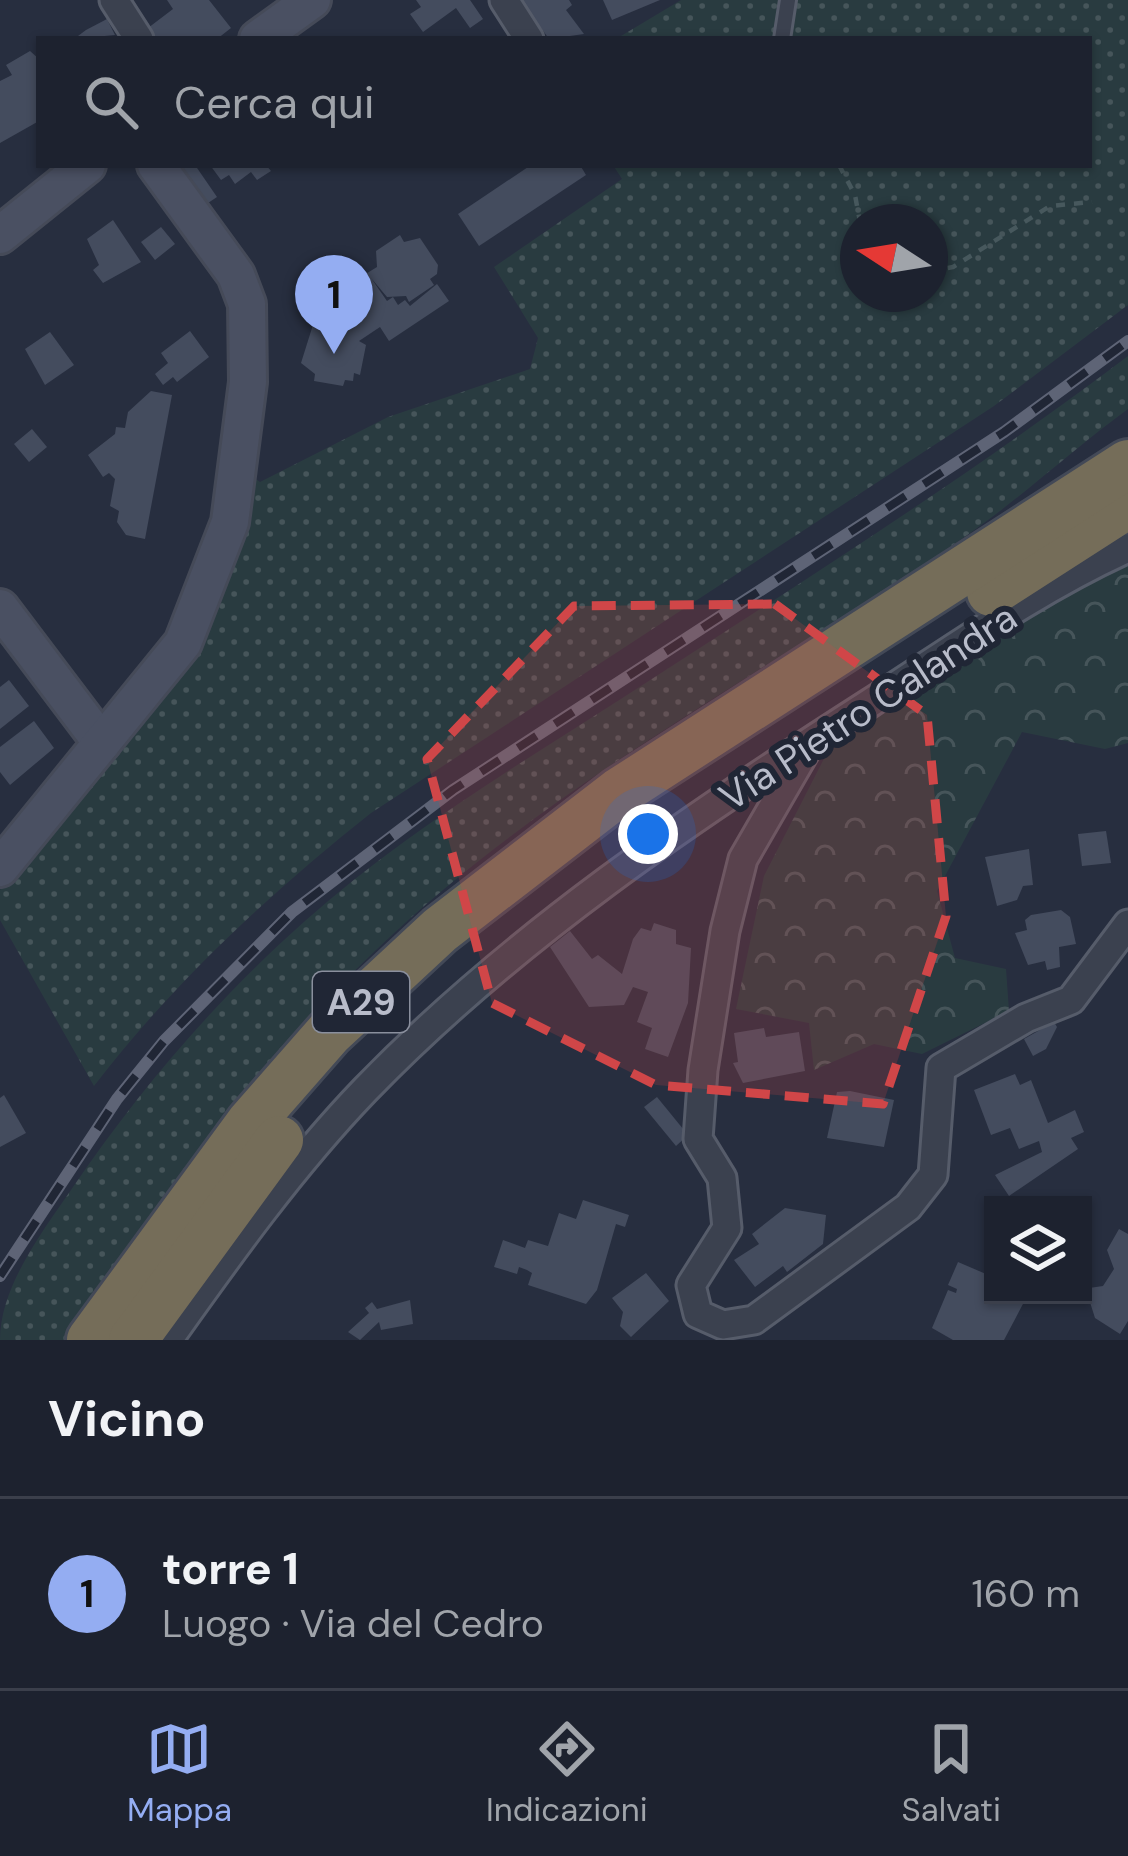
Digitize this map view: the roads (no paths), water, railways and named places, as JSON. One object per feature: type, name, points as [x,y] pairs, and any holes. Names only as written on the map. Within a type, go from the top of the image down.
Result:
[{"type":"highway","points":[[948,580],[1060,477],[1128,427]]},
{"type":"highway","name":"A29","points":[[91,1340],[251,1122],[329,1033],[440,930],[619,792],[1128,464]]},
{"type":"highway","name":"A29","points":[[133,1340],[310,1102],[367,1040],[461,953],[629,825],[1128,505]]},
{"type":"main road","points":[[0,235],[83,168]]},
{"type":"main road","points":[[0,868],[183,643],[212,579],[237,488],[248,382],[248,304],[236,275],[158,168]]},
{"type":"main road","points":[[0,608],[102,743]]},
{"type":"street","points":[[114,0],[137,36]]},
{"type":"street","points":[[504,0],[527,36]]},
{"type":"street","name":"Via Pietro Calandra","points":[[168,1340],[289,1180],[362,1094],[430,1026],[577,905],[811,741],[1004,617],[1128,548]]},
{"type":"street","points":[[811,741],[743,859],[725,931],[703,1070],[698,1139],[722,1178],[728,1228],[692,1285],[698,1315],[723,1325],[754,1321],[908,1207],[933,1175],[941,1068],[994,1035],[1071,1000],[1128,924]]},
{"type":"lane","points":[[782,36],[788,0]]},
{"type":"railway","points":[[0,1276],[117,1099],[164,1041],[292,912],[453,790],[1004,432],[1128,341]]},
{"type":"place","name":"torre 1","points":[[334,354]]}]
